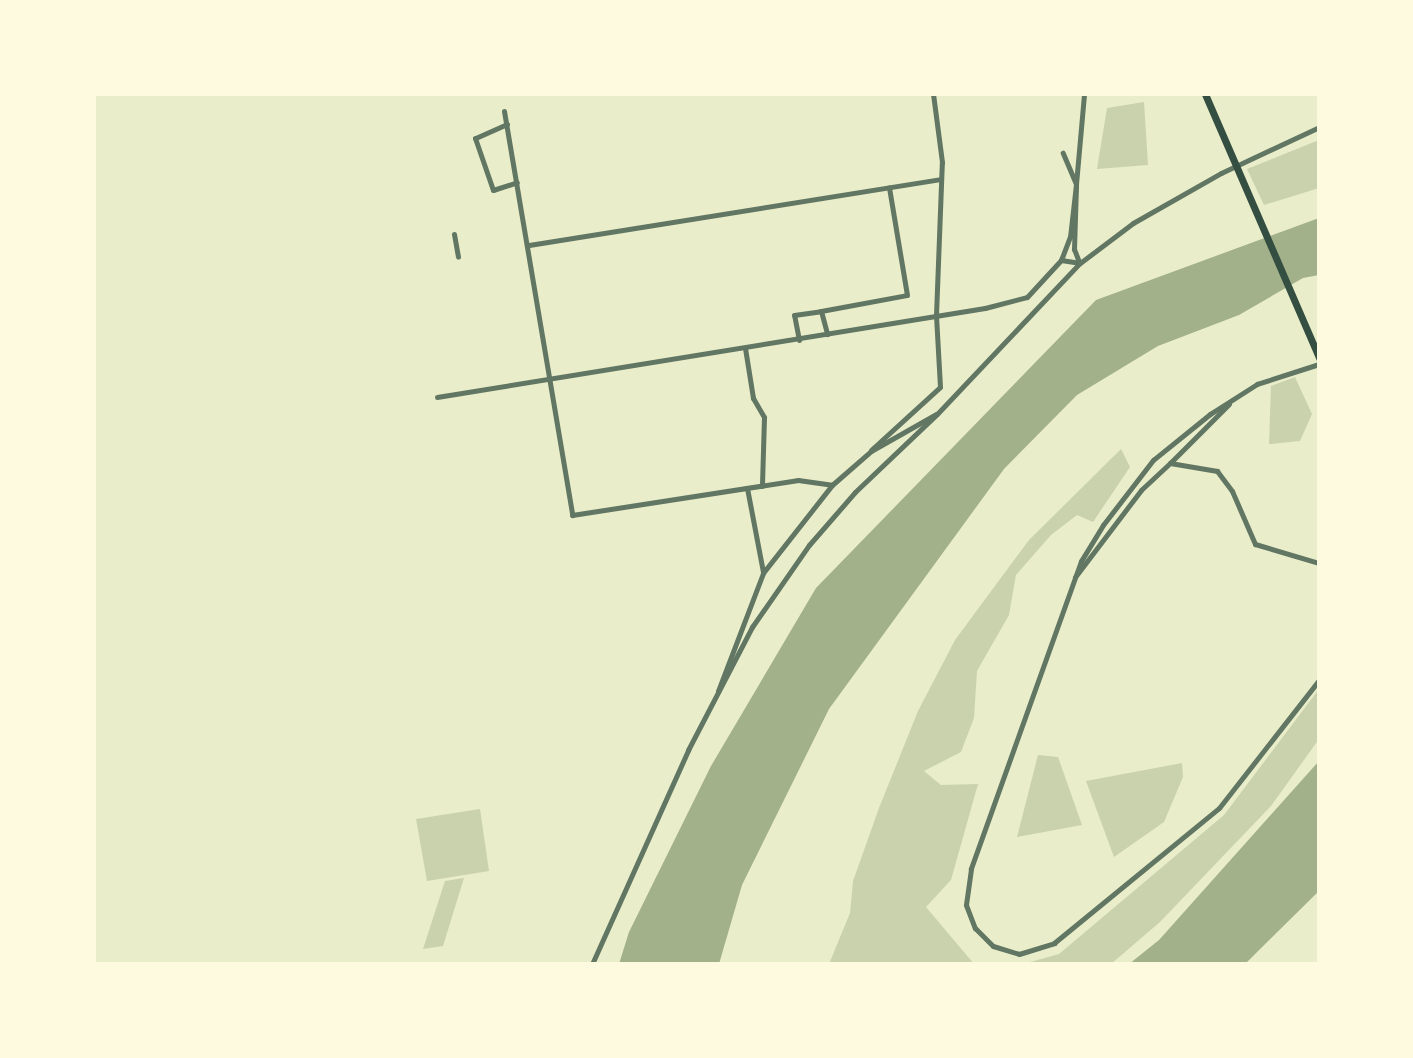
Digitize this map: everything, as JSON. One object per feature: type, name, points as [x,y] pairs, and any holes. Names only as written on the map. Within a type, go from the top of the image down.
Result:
[{"type":"main road","points":[[1205,94],[1319,358]]},
{"type":"street","points":[[718,692],[734,639],[763,573],[832,485],[940,387],[936,315],[942,162],[933,94]]},
{"type":"street","points":[[1080,263],[1074,249],[1084,94]]},
{"type":"street","points":[[504,111],[529,245],[572,515],[814,479],[832,485]]},
{"type":"street","points":[[507,124],[475,138],[493,190],[517,182]]},
{"type":"street","points":[[592,964],[718,692],[752,627],[809,545],[869,477],[937,414],[1080,263],[1133,223],[1319,127]]},
{"type":"street","points":[[437,397],[799,340],[1027,297],[1061,260],[1076,184],[1063,153]]},
{"type":"street","points":[[529,245],[939,179]]},
{"type":"street","points":[[799,340],[794,315],[907,295],[889,187]]},
{"type":"street","points":[[454,234],[458,257]]},
{"type":"street","points":[[1061,260],[1080,263]]},
{"type":"street","points":[[821,311],[827,334]]},
{"type":"street","points":[[745,348],[753,398],[764,417],[762,486]]},
{"type":"street","points":[[1319,364],[1257,384],[1233,398],[1153,460],[1119,499],[1075,577],[966,889],[975,928],[1004,951],[1019,954],[1054,943],[1172,850],[1240,784],[1319,680]]},
{"type":"street","points":[[1075,577],[1141,490],[1233,398]]},
{"type":"street","points":[[871,451],[937,414]]},
{"type":"street","points":[[1170,463],[1217,471],[1232,491],[1255,544],[1319,563]]},
{"type":"street","points":[[747,488],[763,573]]},
{"type":"shaded area","points":[[1144,102],[1148,165],[1097,169],[1107,108]]},
{"type":"shaded area","points":[[1319,140],[1319,188],[1264,205],[1247,169]]},
{"type":"shaded area","points":[[1319,218],[1319,275],[1303,278],[1239,315],[1158,346],[1077,395],[1004,469],[829,709],[742,885],[719,964],[619,964],[629,932],[711,766],[816,588],[1096,300]]},
{"type":"shaded area","points":[[1295,377],[1312,414],[1300,441],[1269,444],[1271,386]]},
{"type":"shaded area","points":[[1121,449],[1130,467],[1093,522],[1077,515],[1051,535],[1016,575],[1009,615],[977,671],[974,718],[961,752],[924,771],[941,785],[978,784],[951,880],[926,907],[974,964],[829,964],[850,913],[853,881],[879,808],[918,711],[955,640],[1029,540]]},
{"type":"shaded area","points":[[1319,689],[1319,739],[1271,806],[1160,922],[1111,964],[1023,964],[1059,954],[1224,815]]},
{"type":"shaded area","points":[[1038,755],[1058,757],[1082,825],[1017,837]]},
{"type":"shaded area","points":[[1319,761],[1319,891],[1245,964],[1129,964],[1159,940]]},
{"type":"shaded area","points":[[1182,763],[1183,777],[1164,822],[1114,857],[1086,781]]},
{"type":"shaded area","points":[[480,809],[489,871],[427,881],[416,819]]},
{"type":"shaded area","points":[[464,878],[443,946],[423,949],[445,881]]}]
